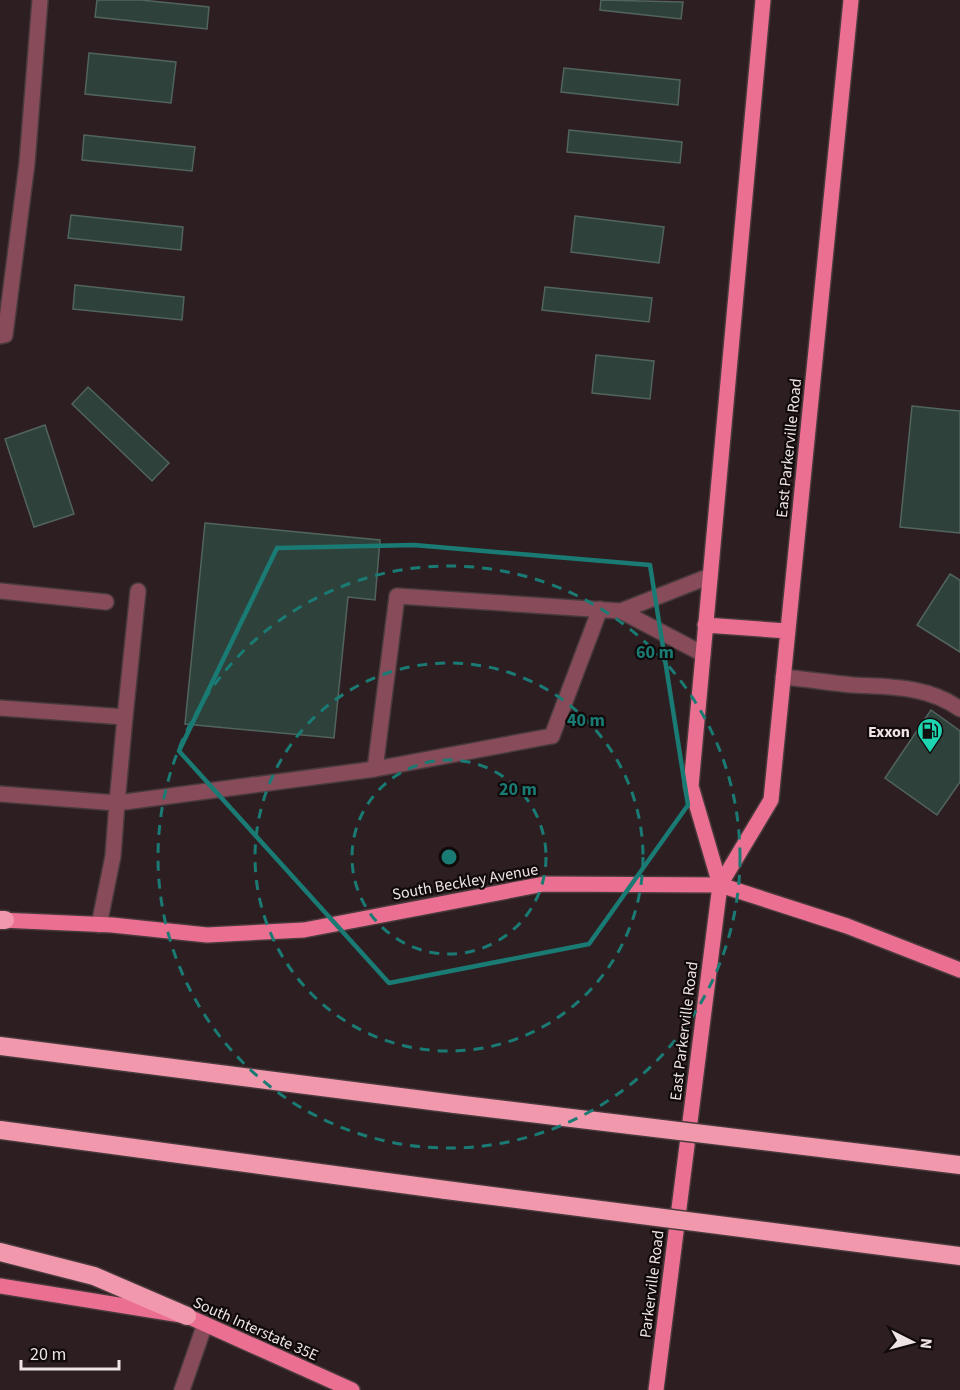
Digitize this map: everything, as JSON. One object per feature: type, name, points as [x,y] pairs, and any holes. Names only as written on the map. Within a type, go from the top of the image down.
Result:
[{"type":"highway","points":[[0,1046],[960,1166]]},
{"type":"highway","points":[[0,1130],[960,1256]]},
{"type":"highway","points":[[0,1252],[94,1276],[187,1316]]},
{"type":"main road","name":"East Parkerville Road","points":[[682,1182],[720,885],[691,786],[763,0]]},
{"type":"main road","name":"East Parkerville Road","points":[[720,885],[771,800],[851,0]]},
{"type":"main road","points":[[705,625],[788,631]]},
{"type":"main road","name":"South Beckley Avenue","points":[[2,920],[99,925],[207,935],[304,930],[544,884],[720,885],[847,926],[960,969]]},
{"type":"main road","name":"Parkerville Road","points":[[656,1390],[682,1182]]},
{"type":"main road","name":"South Interstate 35E","points":[[0,1286],[187,1316],[352,1390]]},
{"type":"street","points":[[2,336],[27,163],[40,0]]},
{"type":"street","points":[[375,769],[397,596],[621,610],[710,576]]},
{"type":"street","points":[[0,591],[106,602]]},
{"type":"street","points":[[99,925],[113,856],[138,591]]},
{"type":"street","points":[[0,794],[117,803],[375,769],[552,736],[600,609]]},
{"type":"street","points":[[621,610],[703,654]]},
{"type":"street","points":[[783,677],[852,685],[901,687],[944,698],[960,709]]},
{"type":"street","points":[[0,708],[125,717]]},
{"type":"street","points":[[182,1390],[205,1324]]},
{"type":"highlighted area","points":[[414,545],[650,565],[688,805],[589,944],[389,983],[179,751],[277,548]]},
{"type":"building","points":[[97,0],[141,0],[209,7],[207,29],[95,17]]},
{"type":"building","points":[[601,0],[683,2],[681,19],[600,10]]},
{"type":"building","points":[[89,53],[176,62],[171,103],[85,94]]},
{"type":"building","points":[[564,68],[680,80],[678,105],[561,92]]},
{"type":"building","points":[[569,130],[682,142],[680,163],[567,152]]},
{"type":"building","points":[[84,135],[195,147],[192,171],[82,160]]},
{"type":"building","points":[[71,215],[183,227],[181,250],[68,238]]},
{"type":"building","points":[[575,216],[664,227],[659,263],[571,252]]},
{"type":"building","points":[[75,285],[184,297],[182,320],[73,309]]},
{"type":"building","points":[[545,287],[652,298],[649,322],[542,310]]},
{"type":"building","points":[[596,355],[654,361],[650,399],[592,393]]},
{"type":"building","points":[[88,387],[169,463],[152,481],[72,404]]},
{"type":"building","points":[[912,406],[960,411],[960,533],[900,527]]},
{"type":"building","points":[[45,425],[74,514],[34,527],[5,439]]},
{"type":"building","points":[[205,523],[380,540],[375,600],[348,597],[334,738],[185,724]]},
{"type":"building","points":[[950,574],[960,580],[960,652],[917,625]]},
{"type":"building","name":"Exxon","points":[[931,710],[960,731],[960,782],[937,815],[885,778]]},
{"type":"place","name":"Exxon","points":[[930,754]]}]
